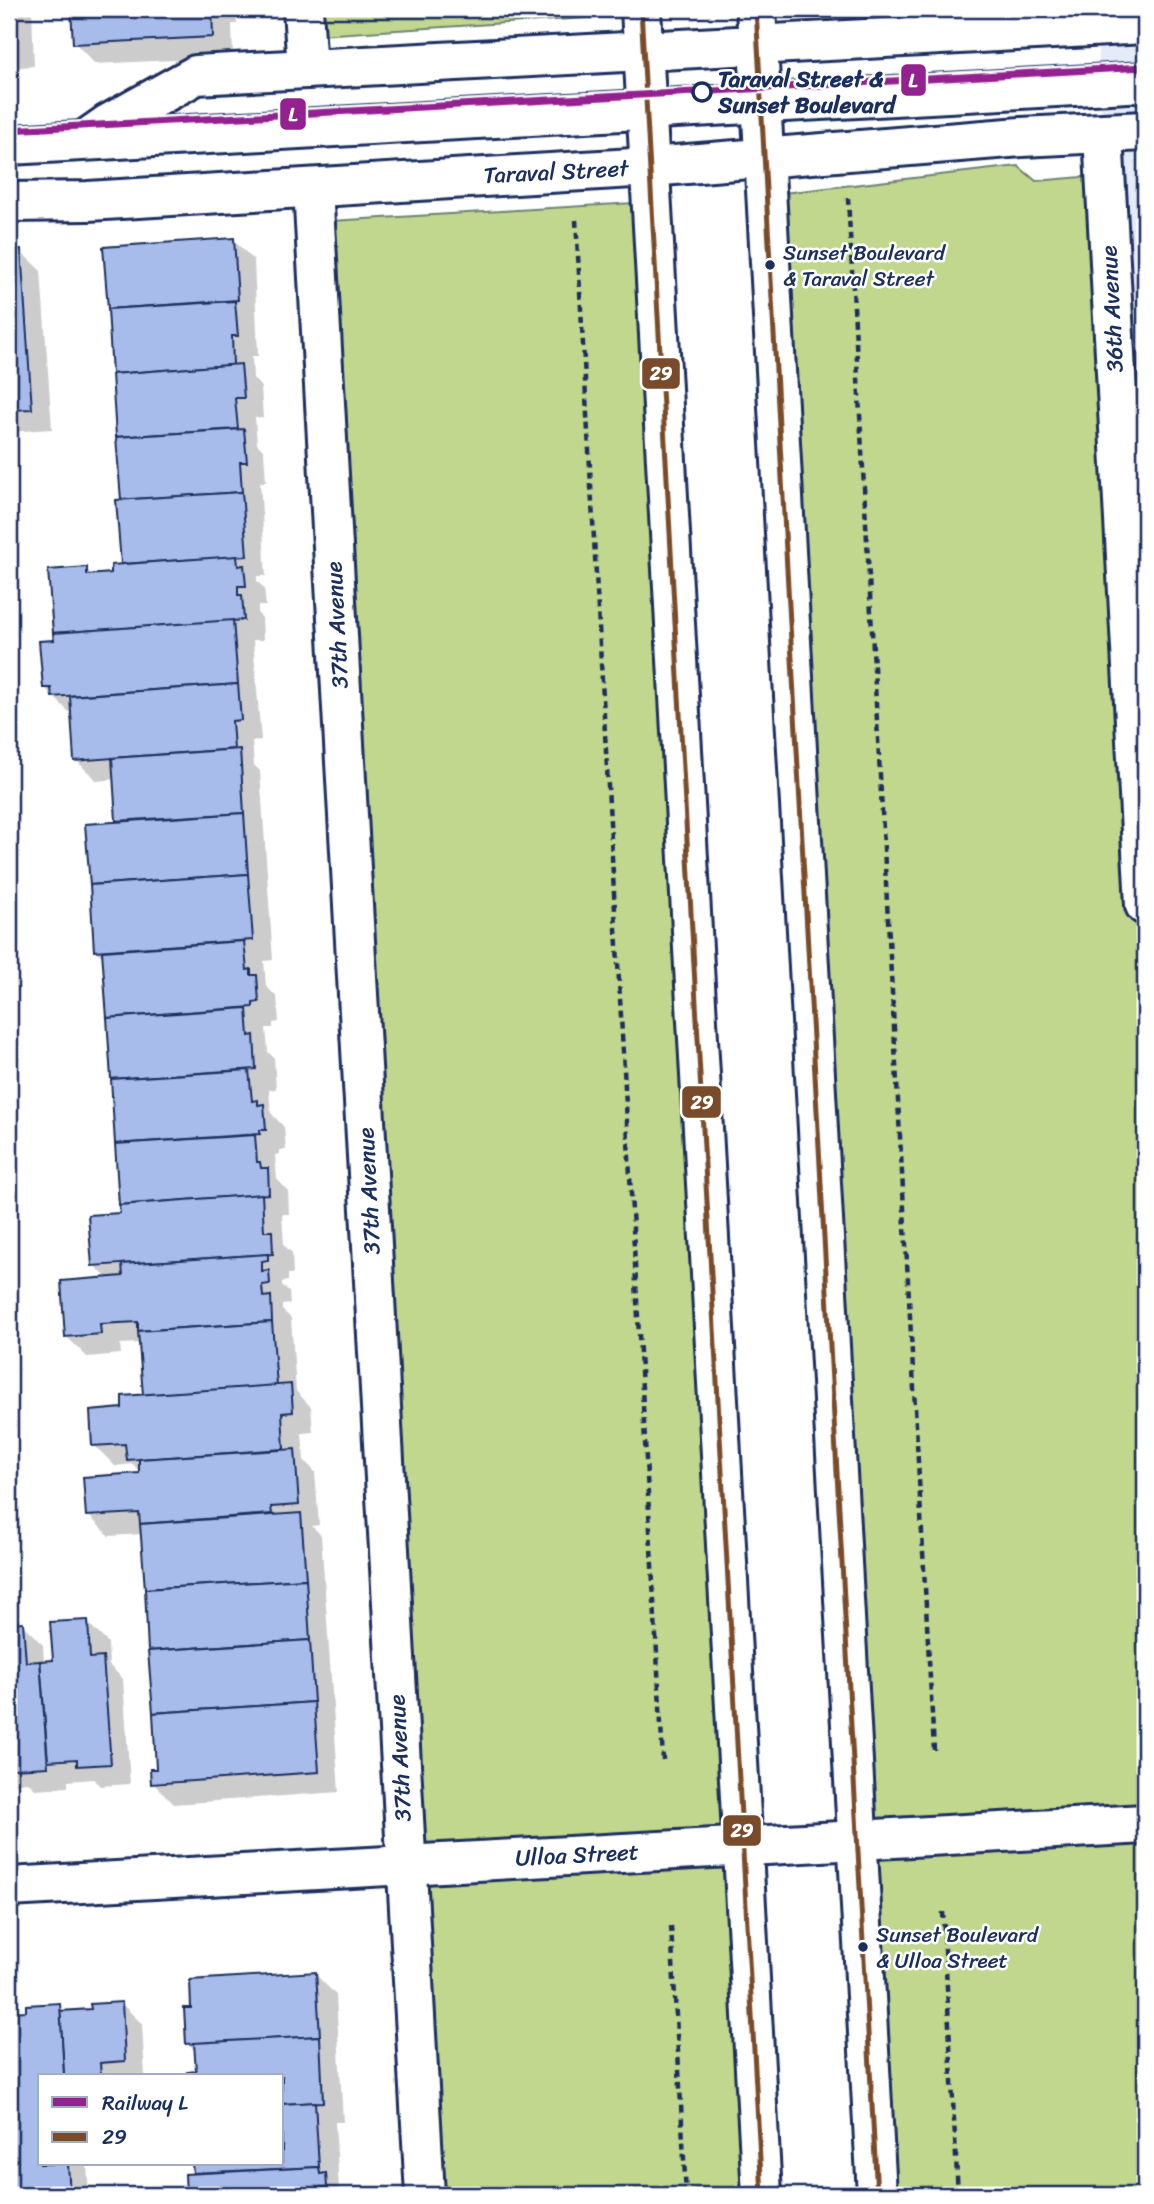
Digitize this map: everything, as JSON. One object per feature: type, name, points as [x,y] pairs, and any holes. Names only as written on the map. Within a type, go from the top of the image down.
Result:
[{"type":"street","points":[[303,9],[307,69]]},
{"type":"street","points":[[641,9],[762,2195]]},
{"type":"street","points":[[83,141],[195,75],[643,51],[756,27],[1096,17],[1145,24]]},
{"type":"street","points":[[756,27],[877,2195]]},
{"type":"street","points":[[9,145],[1145,82]]},
{"type":"street","name":"Taraval Street","points":[[9,202],[88,201],[650,167],[1021,137],[1145,131]]},
{"type":"street","name":"36th Avenue","points":[[1103,134],[1145,905]]},
{"type":"street","name":"37th Avenue","points":[[313,188],[425,2195]]},
{"type":"street","name":"Ulloa Street","points":[[9,1887],[1145,1824]]},
{"type":"path","points":[[848,190],[934,1750]]},
{"type":"path","points":[[575,206],[663,1760]]},
{"type":"path","points":[[943,1912],[958,2195]]},
{"type":"path","points":[[671,1926],[686,2195]]},
{"type":"shaded area","points":[[1096,9],[1145,9],[1145,382],[1116,384]]},
{"type":"green space","points":[[303,9],[728,9],[304,36]]},
{"type":"green space","points":[[1018,166],[1036,181],[1105,175],[1145,896],[1145,2195],[877,2195],[766,195]]},
{"type":"green space","points":[[651,202],[762,2195],[425,2195],[314,222]]},
{"type":"building","points":[[9,9],[13,9],[15,46],[9,46]]},
{"type":"building","points":[[71,9],[212,9],[213,37],[73,44]]},
{"type":"building","points":[[234,238],[238,300],[108,309],[103,247]]},
{"type":"building","points":[[21,249],[32,409],[9,410],[9,250]]},
{"type":"building","points":[[235,301],[238,336],[232,336],[233,365],[112,374],[108,309]]},
{"type":"building","points":[[241,364],[244,398],[235,398],[238,429],[116,437],[112,374]]},
{"type":"building","points":[[244,429],[247,462],[240,462],[242,492],[121,500],[116,437]]},
{"type":"building","points":[[242,492],[247,556],[121,564],[116,500]]},
{"type":"building","points":[[237,556],[238,566],[244,565],[246,586],[238,586],[238,595],[242,595],[244,620],[53,633],[48,570],[87,567],[87,575],[111,573],[111,565]]},
{"type":"building","points":[[233,620],[238,684],[52,697],[51,688],[43,688],[39,641],[54,640],[53,633]]},
{"type":"building","points":[[238,684],[241,720],[232,721],[234,749],[74,761],[70,696]]},
{"type":"building","points":[[240,749],[244,813],[116,821],[112,758]]},
{"type":"building","points":[[244,813],[248,874],[90,885],[85,824]]},
{"type":"building","points":[[248,874],[253,940],[94,951],[90,885]]},
{"type":"building","points":[[244,941],[247,970],[251,969],[251,975],[257,975],[259,1002],[253,1003],[253,1007],[107,1018],[102,951]]},
{"type":"building","points":[[247,1008],[249,1036],[254,1035],[256,1069],[111,1079],[107,1018]]},
{"type":"building","points":[[249,1070],[252,1101],[258,1100],[258,1105],[264,1104],[266,1130],[260,1130],[260,1134],[115,1144],[111,1079]]},
{"type":"building","points":[[255,1135],[257,1162],[260,1162],[261,1168],[268,1168],[269,1194],[119,1205],[115,1144]]},
{"type":"building","points":[[262,1194],[264,1231],[272,1231],[273,1254],[92,1266],[88,1215],[120,1213],[119,1205]]},
{"type":"building","points":[[268,1254],[268,1260],[262,1261],[262,1271],[269,1270],[270,1284],[262,1285],[263,1297],[271,1296],[272,1322],[138,1331],[138,1322],[100,1324],[101,1334],[65,1337],[61,1281],[123,1276],[122,1264]]},
{"type":"building","points":[[272,1322],[277,1386],[143,1395],[138,1331]]},
{"type":"building","points":[[291,1384],[293,1412],[282,1413],[284,1449],[127,1460],[125,1444],[92,1446],[90,1411],[122,1408],[122,1396]]},
{"type":"building","points":[[295,1449],[299,1505],[271,1507],[272,1514],[140,1524],[139,1513],[86,1516],[83,1477],[139,1473],[139,1459]]},
{"type":"building","points":[[301,1513],[306,1579],[145,1589],[140,1524]]},
{"type":"building","points":[[306,1579],[310,1640],[148,1651],[145,1589]]},
{"type":"building","points":[[88,1620],[90,1658],[103,1657],[111,1764],[77,1766],[77,1759],[48,1761],[40,1661],[53,1660],[50,1622]]},
{"type":"building","points":[[23,1622],[26,1662],[40,1661],[48,1767],[13,1769],[12,1762],[9,1762],[9,1623]]},
{"type":"building","points":[[310,1640],[314,1702],[153,1713],[148,1651]]},
{"type":"building","points":[[314,1702],[319,1772],[151,1784],[150,1769],[156,1769],[153,1713]]},
{"type":"building","points":[[316,1972],[320,2036],[186,2044],[184,2008],[191,2008],[190,1980]]},
{"type":"building","points":[[122,2002],[125,2061],[100,2063],[101,2074],[64,2074],[60,2011],[91,2009],[90,2004]]},
{"type":"building","points":[[60,2003],[64,2074],[38,2074],[38,2166],[68,2166],[70,2195],[9,2195],[9,2012],[26,2011],[26,2005]]},
{"type":"building","points":[[320,2036],[323,2102],[284,2104],[284,2074],[188,2074],[196,2071],[194,2043]]},
{"type":"building","points":[[315,2102],[319,2167],[193,2173],[192,2166],[284,2166],[284,2104]]},
{"type":"building","points":[[319,2167],[320,2174],[326,2173],[327,2187],[321,2187],[322,2195],[186,2195],[185,2174]]},
{"type":"rail line","name":"L","points":[[9,130],[1145,67]]},
{"type":"transit line","name":"29","points":[[641,9],[762,2195]]},
{"type":"transit line","name":"29","points":[[756,9],[877,2195]]},
{"type":"place","name":"Taraval Street & Sunset Boulevard","points":[[702,92]]},
{"type":"place","name":"Sunset Boulevard & Taraval Street","points":[[770,265]]},
{"type":"place","name":"Sunset Boulevard & Ulloa Street","points":[[863,1947]]}]
